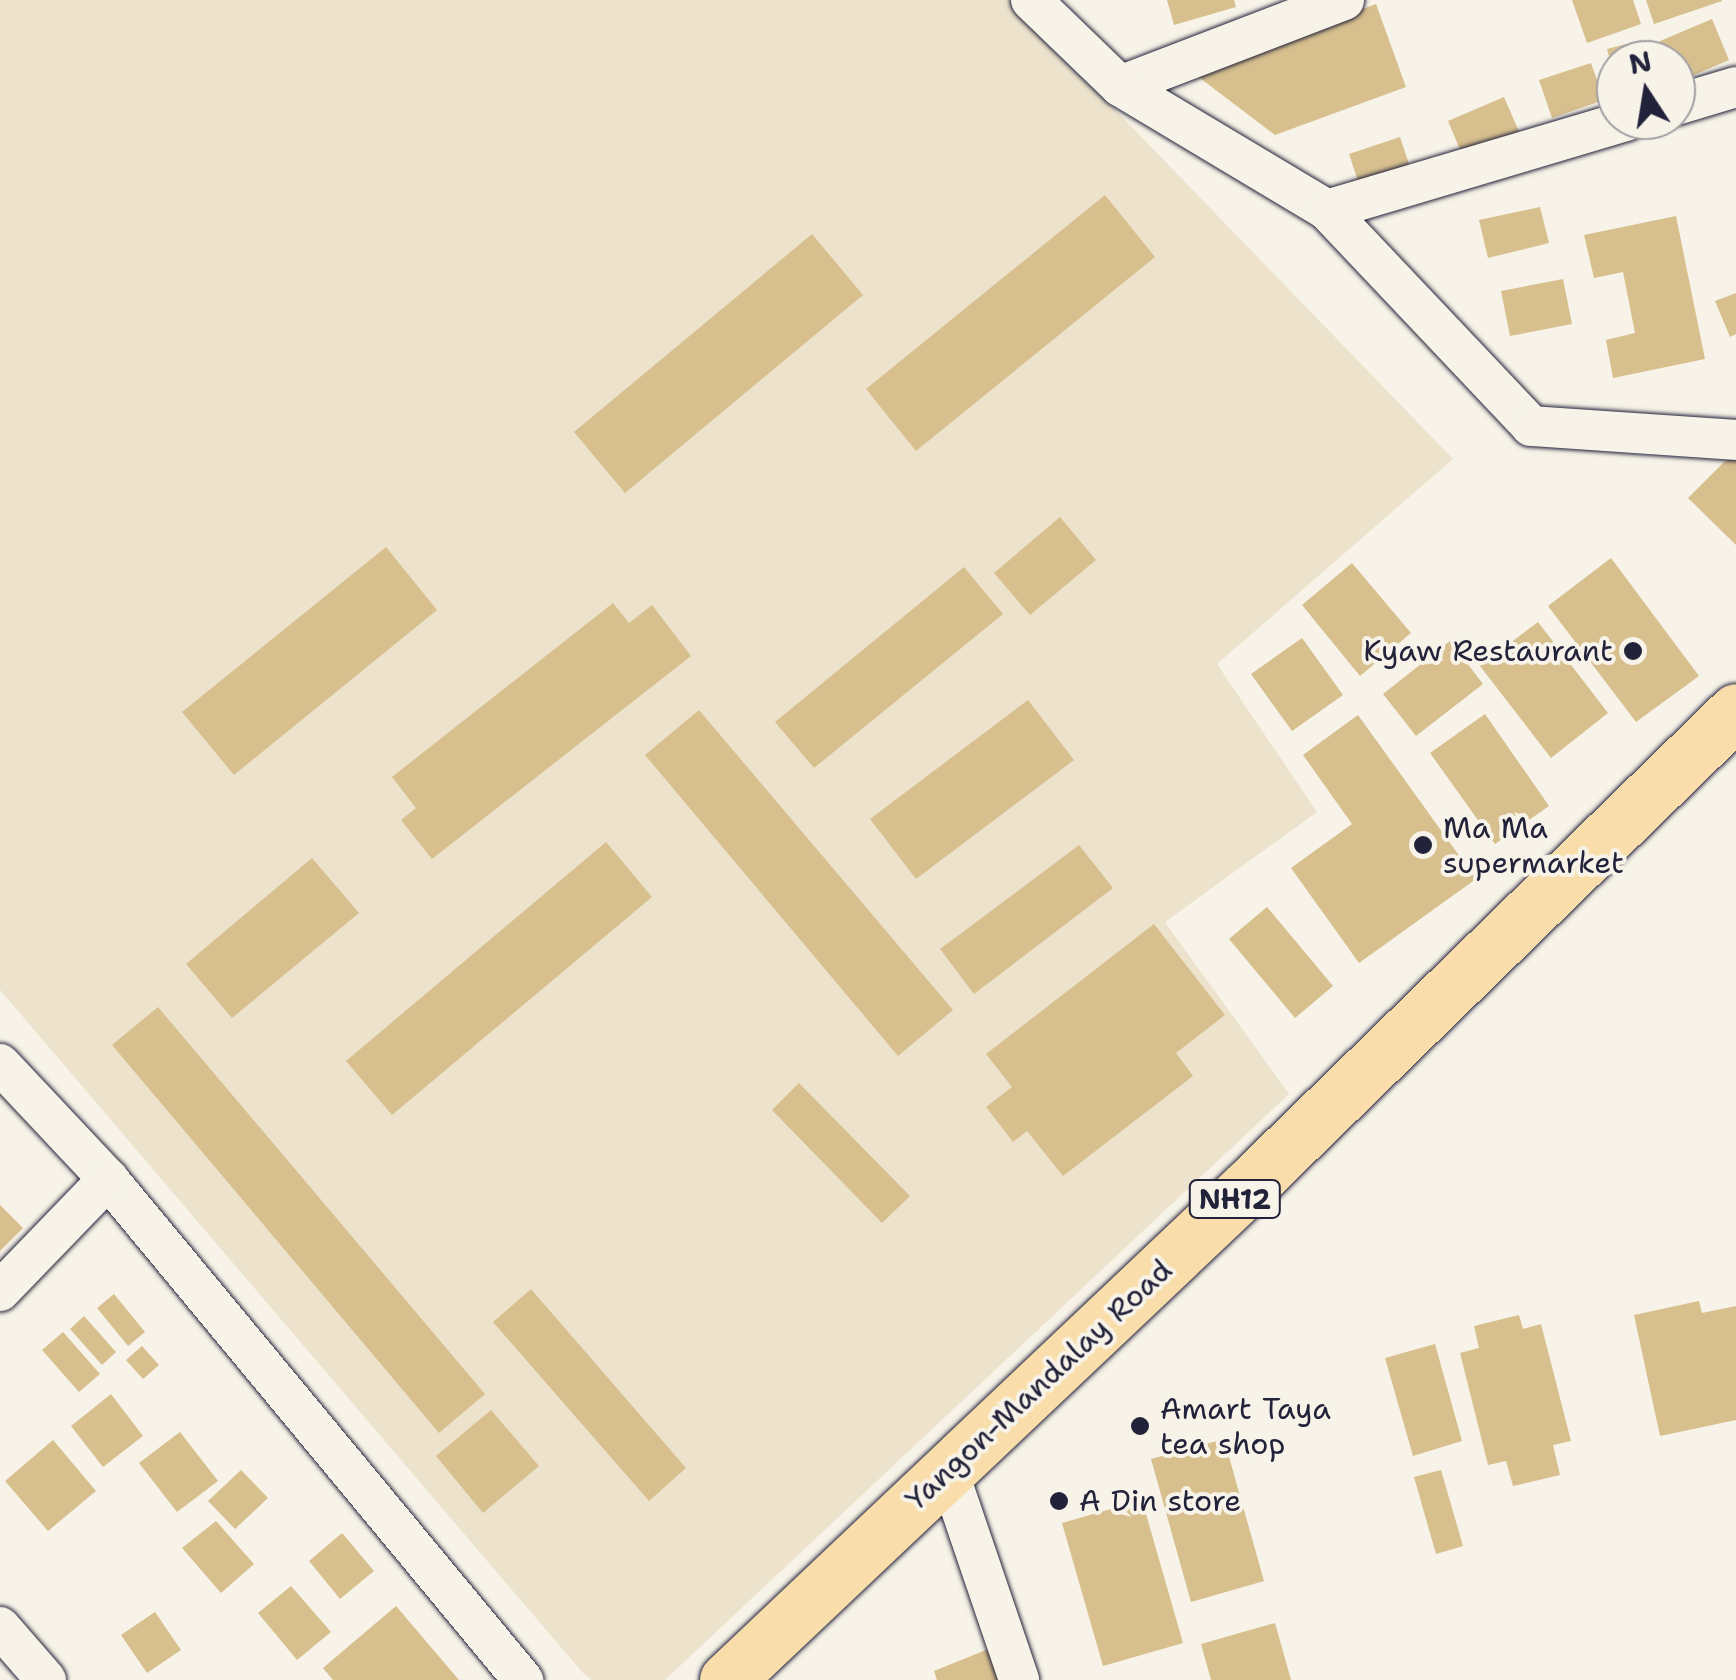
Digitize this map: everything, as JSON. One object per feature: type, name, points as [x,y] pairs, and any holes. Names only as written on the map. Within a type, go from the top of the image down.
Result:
[{"type":"highway","name":"Yangon-Mandalay Road","points":[[728,1680],[1736,711]]},
{"type":"street","points":[[1032,0],[1120,86],[1328,210],[1531,426],[1736,440]]},
{"type":"street","points":[[1120,86],[1344,0]]},
{"type":"street","points":[[1696,100],[1736,88]]},
{"type":"street","points":[[1328,210],[1596,130]]},
{"type":"street","points":[[0,1064],[108,1179],[523,1680]]},
{"type":"street","points":[[0,1291],[108,1179]]},
{"type":"street","points":[[948,1471],[1019,1680]]},
{"type":"street","points":[[0,1627],[46,1680]]},
{"type":"shaded area","points":[[0,0],[1009,0],[1453,459],[1217,664],[1317,812],[1165,922],[1289,1094],[665,1680],[592,1680],[582,1672],[0,990]]},
{"type":"building","points":[[1167,0],[1234,0],[1236,7],[1174,25]]},
{"type":"building","points":[[1572,0],[1633,0],[1641,24],[1587,43]]},
{"type":"building","points":[[1646,0],[1722,0],[1722,1],[1654,24]]},
{"type":"building","points":[[1376,4],[1406,87],[1275,135],[1192,72]]},
{"type":"building","points":[[1712,19],[1729,60],[1696,74],[1696,40],[1662,40]]},
{"type":"building","points":[[1591,63],[1596,77],[1596,103],[1552,118],[1539,80]]},
{"type":"building","points":[[1504,97],[1523,141],[1467,166],[1448,121]]},
{"type":"building","points":[[1400,137],[1411,170],[1360,187],[1349,154]]},
{"type":"building","points":[[1105,195],[1155,257],[916,451],[866,389]]},
{"type":"building","points":[[1540,207],[1549,243],[1488,258],[1479,220]]},
{"type":"building","points":[[1676,216],[1705,359],[1613,378],[1606,340],[1635,333],[1623,272],[1594,278],[1584,235]]},
{"type":"building","points":[[812,234],[863,295],[625,493],[574,432]]},
{"type":"building","points":[[1563,279],[1572,324],[1510,336],[1501,291]]},
{"type":"building","points":[[1736,293],[1736,334],[1730,337],[1715,301]]},
{"type":"building","points":[[1736,450],[1736,545],[1688,498]]},
{"type":"building","points":[[1060,517],[1096,560],[1030,615],[994,573]]},
{"type":"building","points":[[386,547],[437,610],[234,775],[182,712]]},
{"type":"building","points":[[1611,558],[1699,676],[1636,722],[1548,606]]},
{"type":"building","points":[[1352,563],[1411,633],[1360,676],[1302,605]]},
{"type":"building","points":[[964,567],[1003,614],[814,768],[775,722]]},
{"type":"building","points":[[613,603],[629,623],[652,605],[691,656],[432,859],[401,820],[416,808],[392,777]]},
{"type":"building","points":[[1538,622],[1608,713],[1551,758],[1480,666]]},
{"type":"building","points":[[1302,638],[1343,695],[1292,731],[1251,674]]},
{"type":"building","points":[[1450,641],[1483,684],[1416,736],[1383,694]]},
{"type":"building","points":[[1028,700],[1074,760],[916,879],[870,819]]},
{"type":"building","points":[[699,710],[953,1010],[898,1056],[645,755]]},
{"type":"building","points":[[1485,714],[1549,806],[1495,844],[1430,753]]},
{"type":"building","points":[[1358,715],[1476,879],[1359,963],[1291,868],[1352,824],[1303,755]]},
{"type":"building","points":[[606,842],[652,897],[392,1115],[346,1061]]},
{"type":"building","points":[[1079,845],[1113,888],[974,994],[940,949]]},
{"type":"building","points":[[312,858],[359,913],[232,1018],[186,964]]},
{"type":"building","points":[[1267,907],[1333,986],[1295,1018],[1229,939]]},
{"type":"building","points":[[1154,924],[1225,1015],[1176,1053],[1193,1076],[1063,1176],[1027,1131],[1013,1142],[986,1107],[1012,1087],[986,1054]]},
{"type":"building","points":[[158,1007],[485,1394],[439,1433],[112,1045]]},
{"type":"building","points":[[799,1083],[910,1196],[882,1223],[772,1110]]},
{"type":"building","points":[[0,1205],[23,1228],[0,1251]]},
{"type":"building","points":[[531,1289],[686,1468],[649,1501],[493,1322]]},
{"type":"building","points":[[114,1294],[145,1332],[128,1346],[97,1308]]},
{"type":"building","points":[[1699,1301],[1702,1313],[1736,1306],[1736,1420],[1660,1436],[1634,1315]]},
{"type":"building","points":[[1519,1315],[1523,1329],[1541,1324],[1571,1441],[1553,1445],[1560,1475],[1513,1486],[1506,1461],[1488,1465],[1460,1353],[1479,1348],[1474,1326]]},
{"type":"building","points":[[84,1316],[116,1352],[102,1365],[70,1329]]},
{"type":"building","points":[[63,1332],[100,1374],[79,1392],[42,1350]]},
{"type":"building","points":[[1435,1344],[1462,1441],[1413,1456],[1385,1358]]},
{"type":"building","points":[[142,1346],[159,1365],[143,1379],[126,1360]]},
{"type":"building","points":[[111,1394],[143,1436],[103,1467],[71,1426]]},
{"type":"building","points":[[491,1410],[539,1466],[483,1513],[436,1456]]},
{"type":"building","points":[[180,1432],[218,1481],[177,1512],[139,1463]]},
{"type":"building","points":[[1224,1439],[1264,1581],[1191,1602],[1151,1459]]},
{"type":"building","points":[[53,1440],[96,1491],[48,1531],[5,1481]]},
{"type":"building","points":[[241,1470],[268,1498],[235,1529],[208,1501]]},
{"type":"building","points":[[1441,1470],[1463,1546],[1436,1554],[1414,1477]]},
{"type":"building","points":[[1142,1500],[1183,1643],[1103,1666],[1062,1523]]},
{"type":"building","points":[[216,1521],[254,1564],[221,1593],[182,1548]]},
{"type":"building","points":[[342,1533],[374,1571],[340,1599],[309,1561]]},
{"type":"building","points":[[291,1586],[331,1632],[297,1660],[258,1613]]},
{"type":"building","points":[[396,1606],[459,1680],[333,1680],[323,1668]]},
{"type":"building","points":[[155,1612],[181,1650],[147,1673],[121,1635]]},
{"type":"building","points":[[1275,1623],[1291,1680],[1211,1680],[1201,1644]]},
{"type":"building","points":[[991,1648],[1004,1680],[937,1680],[934,1671]]},
{"type":"place","name":"Kyaw Restaurant","points":[[1633,651]]},
{"type":"place","name":"Ma Ma supermarket","points":[[1423,845]]},
{"type":"place","name":"Amart Taya tea shop","points":[[1140,1426]]},
{"type":"place","name":"A Din store","points":[[1059,1501]]}]
